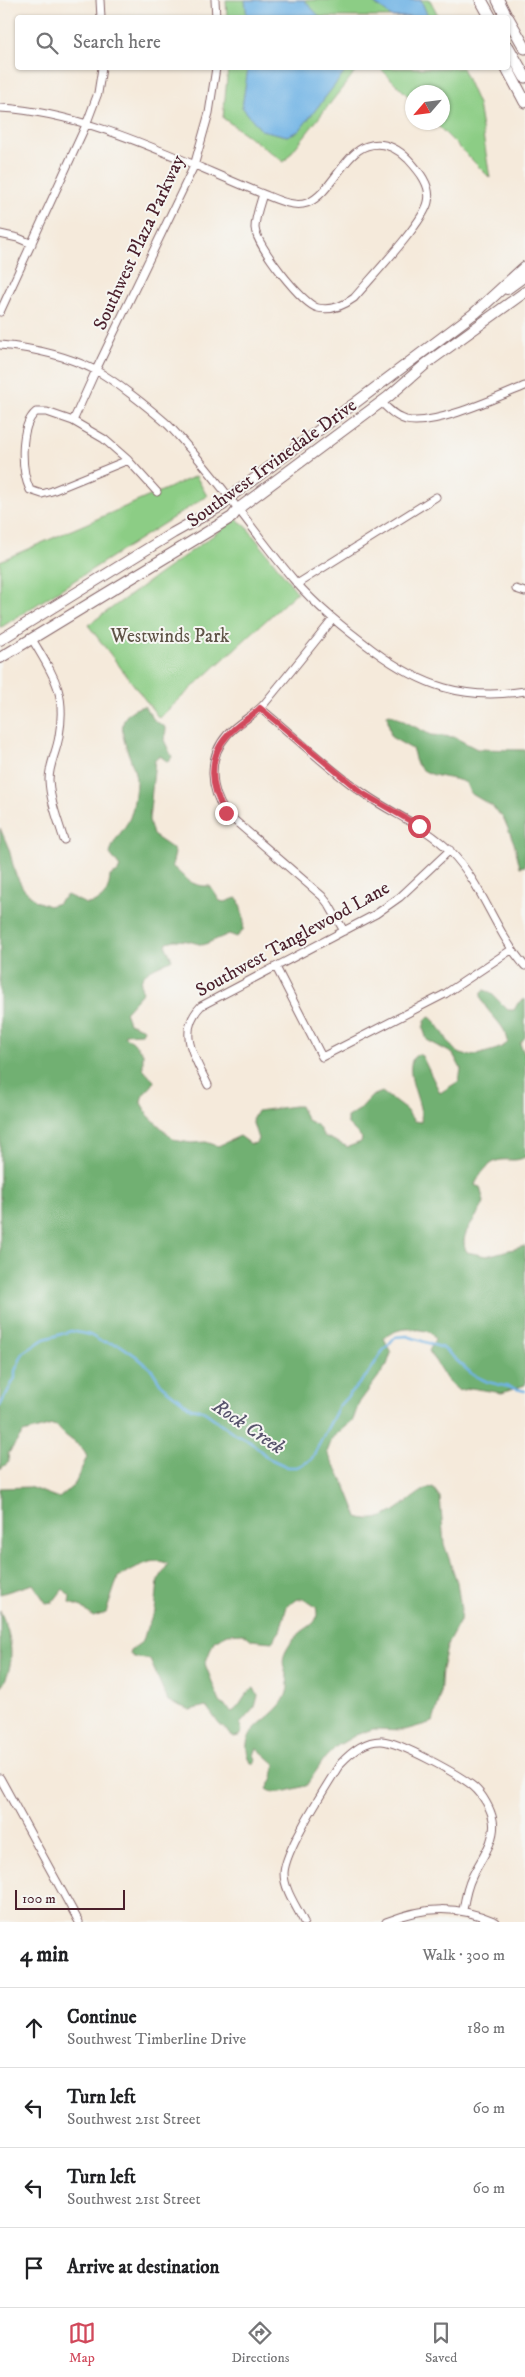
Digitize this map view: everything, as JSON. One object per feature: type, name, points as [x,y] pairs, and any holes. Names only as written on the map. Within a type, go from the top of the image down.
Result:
[{"type":"main road","points":[[474,0],[481,15]]},
{"type":"main road","points":[[480,0],[489,15]]},
{"type":"main road","points":[[498,0],[506,15]]},
{"type":"main road","points":[[510,23],[525,48]]},
{"type":"main road","points":[[510,51],[525,77]]},
{"type":"main road","points":[[508,70],[525,102]]},
{"type":"main road","points":[[475,313],[525,267]]},
{"type":"main road","name":"Southwest Irvinedale Drive","points":[[0,640],[173,533],[223,505],[230,497],[525,276]]},
{"type":"main road","name":"Southwest Irvinedale Drive","points":[[0,658],[232,517],[239,508],[270,487],[381,402],[427,363],[525,292]]},
{"type":"street","points":[[100,0],[101,15]]},
{"type":"street","points":[[215,0],[216,15]]},
{"type":"street","points":[[0,312],[86,125],[98,92],[102,70]]},
{"type":"street","name":"Southwest Plaza Parkway","points":[[74,421],[96,370],[194,166],[209,113],[216,70]]},
{"type":"street","points":[[0,108],[46,113],[86,125],[139,143],[287,203],[305,204],[316,199],[359,151],[364,147],[378,143],[395,148],[420,173],[428,187],[429,201],[421,218],[354,298],[344,305],[330,309],[317,308],[305,299],[260,245],[255,229],[263,194]]},
{"type":"street","points":[[0,234],[18,238],[32,244]]},
{"type":"street","points":[[0,345],[19,346],[96,370],[166,422],[239,508],[297,584],[334,619],[404,672],[438,686],[488,694],[525,691]]},
{"type":"street","points":[[381,402],[400,418],[423,421],[485,402],[525,386]]},
{"type":"street","points":[[128,460],[52,491],[42,494],[30,490],[24,478],[24,432],[28,418],[36,412],[47,412],[74,421],[104,439],[128,460],[157,492]]},
{"type":"street","points":[[297,584],[436,496]]},
{"type":"street","points":[[516,589],[525,592]]},
{"type":"street","points":[[334,619],[260,708],[227,735],[220,745],[212,774],[216,795],[226,813],[234,822],[322,896],[330,905],[344,932]]},
{"type":"street","points":[[32,639],[54,676],[61,693],[59,736],[50,767],[50,780],[51,798],[64,840]]},
{"type":"street","points":[[260,708],[362,793],[419,826],[450,850],[469,874],[511,950],[525,966]]},
{"type":"street","name":"Southwest Tanglewood Lane","points":[[208,1085],[189,1041],[190,1020],[194,1013],[210,1000],[344,932],[394,902],[450,850]]},
{"type":"street","points":[[276,966],[322,1057],[446,994],[511,950]]},
{"type":"street","points":[[304,1922],[288,1892],[284,1874],[288,1854],[340,1764],[350,1752],[366,1744],[382,1741],[400,1745],[415,1753],[474,1788],[486,1802],[493,1821],[493,1836],[467,1888],[463,1910]]},
{"type":"street","points":[[0,1778],[79,1922]]},
{"type":"street","points":[[386,1922],[419,1912],[463,1910],[496,1922]]},
{"type":"green space","points":[[226,0],[430,0],[438,15],[227,15]]},
{"type":"green space","points":[[228,70],[356,70],[284,162],[223,118]]},
{"type":"green space","points":[[382,70],[463,70],[478,104],[490,178],[442,130],[450,130],[450,85],[405,85],[405,93]]},
{"type":"green space","points":[[196,476],[207,496],[0,628],[0,561]]},
{"type":"green space","name":"Westwinds Park","points":[[236,519],[245,525],[297,592],[159,718],[88,625]]},
{"type":"green space","points":[[144,706],[155,721],[164,726],[166,730],[164,740],[172,757],[168,762],[160,756],[155,760],[149,820],[153,835],[172,848],[175,853],[172,866],[188,881],[197,885],[210,886],[220,901],[225,902],[236,898],[239,900],[244,921],[243,930],[237,937],[229,934],[203,945],[188,941],[175,940],[167,942],[166,947],[172,959],[145,974],[141,985],[143,992],[125,1012],[129,1023],[144,1029],[142,1033],[125,1034],[125,1037],[132,1041],[143,1053],[144,1069],[154,1081],[141,1099],[141,1103],[148,1115],[173,1139],[191,1143],[206,1142],[218,1146],[240,1136],[251,1144],[256,1143],[258,1139],[252,1120],[257,1111],[300,1106],[307,1120],[317,1125],[324,1136],[348,1147],[361,1142],[362,1138],[347,1123],[347,1117],[359,1110],[372,1096],[382,1092],[406,1110],[414,1121],[421,1122],[420,1107],[411,1073],[413,1058],[418,1054],[422,1056],[440,1093],[459,1081],[461,1069],[453,1054],[427,1040],[423,1028],[426,1019],[430,1017],[437,1024],[457,1052],[464,1055],[474,1055],[504,1046],[508,1042],[503,1028],[485,1005],[481,993],[484,990],[490,992],[508,1010],[514,1010],[518,1003],[525,999],[525,1037],[520,1044],[525,1055],[525,1157],[492,1163],[479,1177],[475,1185],[480,1187],[484,1202],[466,1232],[464,1245],[467,1252],[486,1256],[525,1246],[525,1385],[502,1393],[471,1388],[459,1391],[447,1380],[429,1351],[435,1339],[430,1332],[412,1329],[395,1331],[384,1338],[391,1353],[387,1365],[359,1403],[353,1420],[333,1437],[327,1452],[346,1487],[358,1517],[377,1519],[386,1516],[426,1489],[433,1488],[440,1497],[444,1544],[457,1582],[461,1609],[460,1621],[448,1643],[442,1669],[440,1698],[433,1722],[405,1730],[373,1729],[356,1735],[337,1746],[325,1758],[306,1786],[281,1792],[267,1789],[273,1778],[275,1764],[257,1748],[254,1755],[255,1763],[251,1763],[247,1752],[247,1742],[255,1728],[277,1709],[283,1701],[288,1686],[283,1664],[287,1649],[300,1633],[316,1620],[316,1607],[304,1599],[298,1599],[287,1606],[280,1631],[272,1642],[252,1640],[243,1633],[228,1634],[214,1641],[205,1664],[220,1702],[232,1712],[238,1707],[247,1693],[254,1688],[258,1696],[255,1707],[240,1724],[242,1731],[239,1736],[234,1737],[219,1724],[206,1706],[190,1710],[168,1701],[150,1660],[134,1657],[130,1654],[131,1650],[143,1641],[155,1611],[158,1581],[168,1564],[156,1561],[149,1562],[118,1577],[106,1613],[93,1617],[82,1607],[69,1603],[70,1596],[63,1589],[53,1602],[46,1603],[33,1584],[0,1594],[0,1488],[29,1487],[59,1498],[74,1485],[87,1457],[77,1444],[57,1426],[52,1425],[23,1433],[8,1454],[9,1462],[0,1469],[0,828],[9,849],[15,873],[23,888],[36,901],[49,906],[58,903],[67,895],[86,904],[101,899],[108,887],[110,876],[118,872],[120,867],[110,854],[112,847],[130,817],[135,796],[136,780],[122,727],[125,718],[132,711]]},
{"type":"green space","points":[[390,714],[431,735],[454,737],[477,749],[525,750],[525,866],[520,867],[514,843],[504,819],[492,806],[470,793],[466,783],[433,775],[421,769],[416,762],[412,749],[391,737],[387,715]]},
{"type":"green space","points":[[0,1611],[10,1640],[11,1660],[9,1670],[0,1688]]},
{"type":"water","points":[[245,0],[304,0],[318,15],[247,15]]},
{"type":"water","points":[[369,0],[421,0],[427,15],[389,15]]},
{"type":"water","points":[[248,70],[346,70],[299,131],[287,136],[261,130],[242,107]]},
{"type":"waterway","name":"Rock Creek","points":[[0,1406],[15,1378],[15,1371],[23,1353],[44,1339],[71,1331],[90,1335],[100,1341],[120,1345],[152,1370],[162,1386],[191,1408],[202,1410],[235,1434],[250,1441],[268,1458],[288,1467],[297,1467],[311,1460],[339,1406],[368,1374],[382,1352],[395,1337],[407,1336],[443,1348],[473,1375],[488,1382],[525,1391]]},
{"type":"route","points":[[226,813],[220,805],[213,785],[212,774],[216,754],[227,735],[260,708],[362,793],[419,826]]}]
